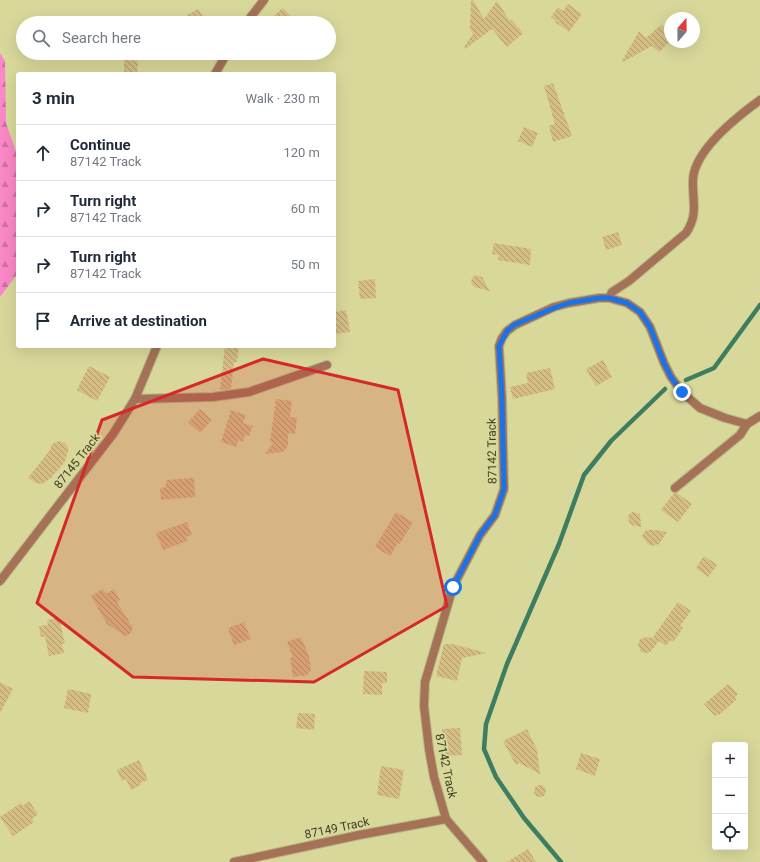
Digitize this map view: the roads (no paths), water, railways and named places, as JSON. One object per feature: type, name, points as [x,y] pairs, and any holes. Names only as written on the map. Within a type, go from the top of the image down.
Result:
[{"type":"street","points":[[251,16],[264,0]]},
{"type":"street","points":[[216,72],[223,60]]},
{"type":"street","points":[[609,298],[612,292],[629,281],[686,233],[694,215],[693,180],[698,160],[704,151],[726,128],[742,113],[760,100]]},
{"type":"street","name":"87142 Track","points":[[483,862],[446,819],[434,777],[429,749],[424,706],[425,682],[453,587],[480,535],[495,515],[504,489],[499,346],[507,331],[514,325],[561,305],[599,298],[609,298],[627,303],[640,312],[650,327],[664,363],[671,377],[682,392],[700,408],[725,418],[747,424]]},
{"type":"street","name":"87145 Track","points":[[0,581],[113,434],[135,399],[156,348]]},
{"type":"street","points":[[135,399],[213,397],[250,392],[327,365]]},
{"type":"street","points":[[675,488],[740,435],[747,424],[760,416]]},
{"type":"street","name":"87149 Track","points":[[234,862],[359,835],[446,819]]},
{"type":"waterway","points":[[686,380],[714,368],[760,305]]},
{"type":"waterway","points":[[561,862],[524,818],[496,777],[484,749],[486,724],[507,664],[559,544],[584,475],[611,441],[665,389]]}]
